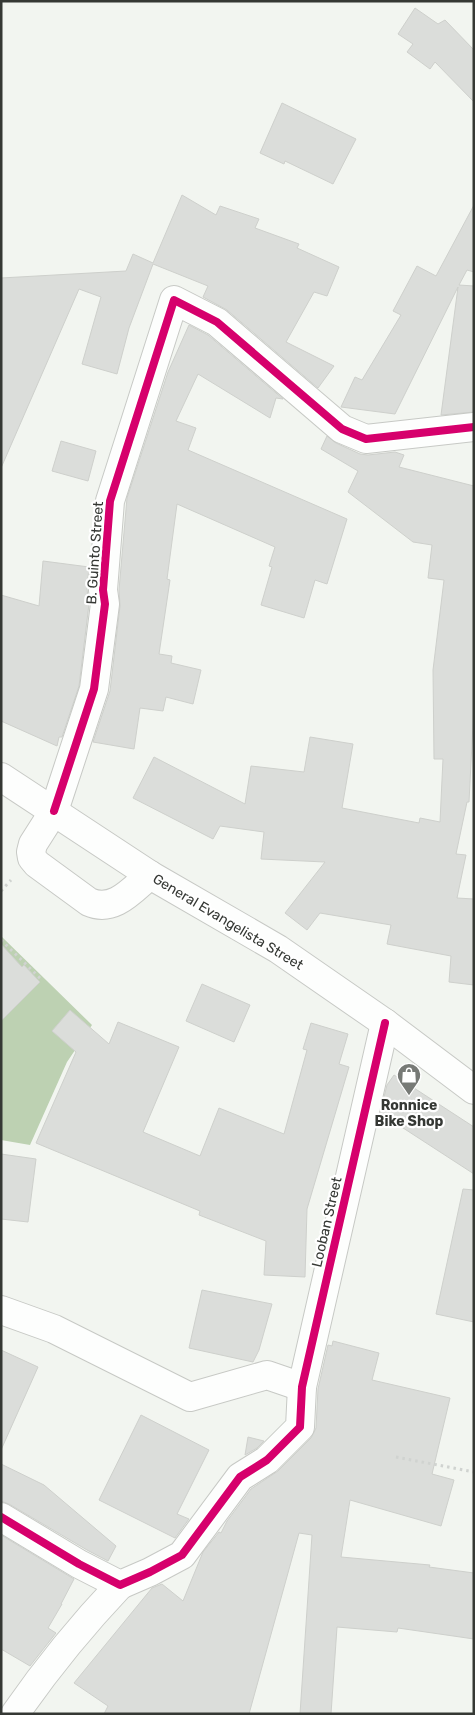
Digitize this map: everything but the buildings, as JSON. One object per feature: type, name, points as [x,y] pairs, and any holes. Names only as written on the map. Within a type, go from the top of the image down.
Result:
[{"type":"street","name":"B. Guinto Street","points":[[150,875],[116,902],[98,906],[89,902],[37,864],[32,858],[31,852],[33,844],[54,811],[94,690],[105,604],[103,590],[110,501],[174,300],[217,322],[342,429],[366,439],[474,427]]},
{"type":"street","name":"General Evangelista Street","points":[[1,777],[150,875],[278,949],[385,1024],[474,1090]]},
{"type":"street","name":"Looban Street","points":[[120,1585],[182,1556],[240,1477],[267,1460],[300,1427],[302,1387],[385,1024]]},
{"type":"street","points":[[1,1310],[54,1329],[190,1397],[267,1375],[302,1387]]},
{"type":"street","points":[[1,1518],[79,1564],[120,1585],[85,1622],[32,1689],[15,1714],[1,1706]]},
{"type":"path","points":[[1,940],[42,980]]},
{"type":"path","points":[[396,1457],[474,1472]]},
{"type":"shaded area","points":[[1,936],[92,1025],[67,1062],[30,1145],[1,1140]]},
{"type":"cycle path","points":[[54,811],[94,689],[105,604],[103,590],[110,501],[174,300],[217,322],[342,429],[366,439],[474,427]]},
{"type":"cycle path","points":[[1,1517],[79,1564],[120,1585],[182,1555],[240,1477],[267,1460],[300,1427],[302,1387],[385,1023]]},
{"type":"place","name":"Ronnice Bike Shop","points":[[409,1096]]}]
